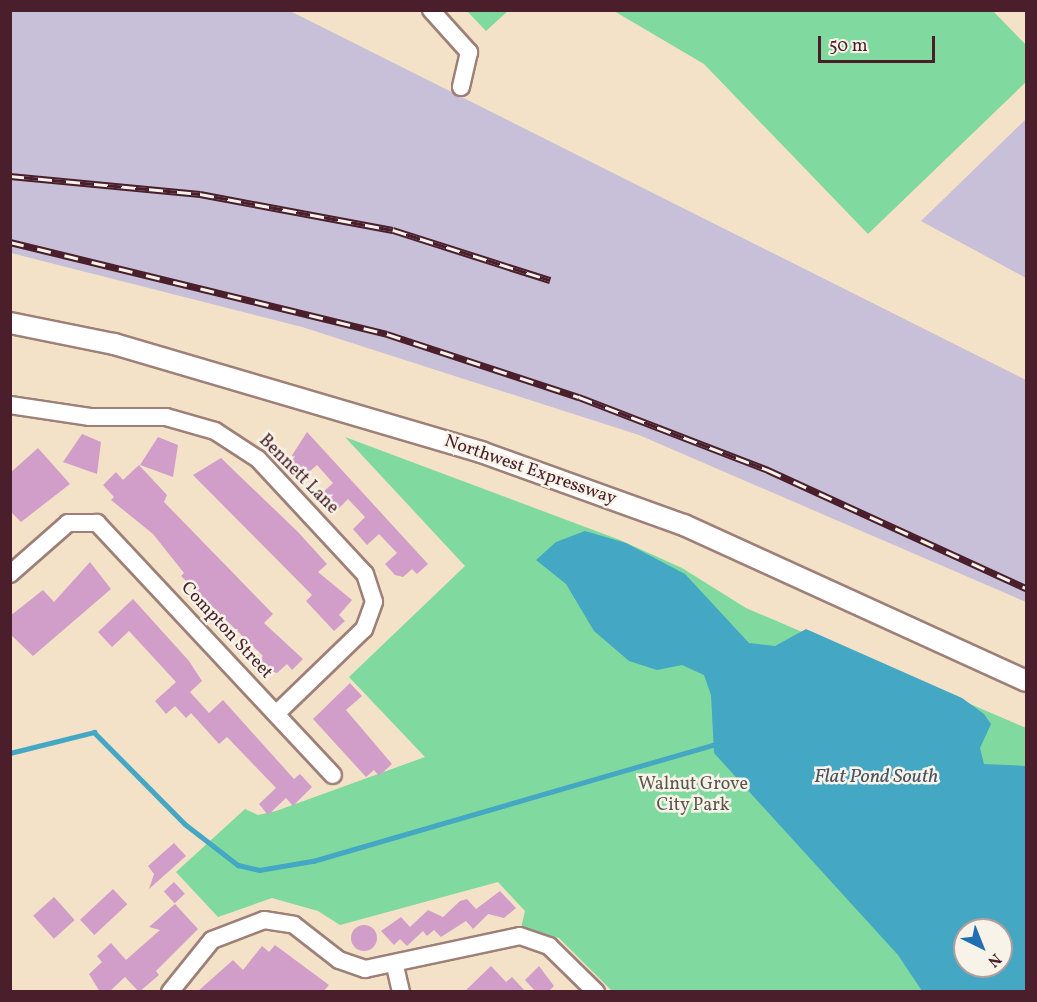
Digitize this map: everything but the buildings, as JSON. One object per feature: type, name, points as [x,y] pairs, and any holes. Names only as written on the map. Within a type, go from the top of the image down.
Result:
[{"type":"main road","name":"Northwest Expressway","points":[[10,323],[159,356],[482,452],[684,525],[1026,681]]},
{"type":"street","points":[[431,10],[469,52],[460,87]]},
{"type":"street","name":"Bennett Lane","points":[[10,405],[90,417],[166,417],[224,435],[258,459],[365,574],[374,602],[364,629],[276,714]]},
{"type":"street","name":"Compton Street","points":[[10,574],[58,530],[86,520],[108,530],[333,775]]},
{"type":"street","points":[[174,989],[212,940],[264,920],[294,925],[350,965],[395,966],[520,936],[549,946],[593,989]]},
{"type":"street","points":[[395,966],[401,992]]},
{"type":"shaded area","points":[[11,11],[290,11],[1026,380],[1026,602],[639,435],[302,327],[11,253]]},
{"type":"shaded area","points":[[1026,119],[1026,278],[921,221]]},
{"type":"green space","points":[[467,11],[508,11],[486,31]]},
{"type":"green space","points":[[614,11],[993,11],[1026,45],[1026,82],[868,234],[704,64]]},
{"type":"green space","name":"Walnut Grove City Park","points":[[345,437],[620,540],[682,568],[746,608],[1026,728],[1026,991],[612,991],[559,938],[521,928],[525,911],[498,882],[340,925],[318,911],[272,898],[218,917],[176,872],[245,809],[258,815],[276,811],[425,757],[349,677],[465,566]]},
{"type":"water","name":"Flat Pond South","points":[[585,531],[626,543],[685,574],[749,643],[775,646],[806,629],[962,698],[984,714],[991,724],[980,748],[984,764],[1026,766],[1026,991],[922,991],[898,955],[714,753],[711,695],[704,675],[682,665],[657,670],[629,661],[594,631],[566,584],[536,560],[556,542]]},
{"type":"waterway","points":[[10,753],[94,732],[185,824],[238,865],[259,870],[313,861],[712,745]]},
{"type":"railway","points":[[10,176],[200,194],[393,230],[550,280]]},
{"type":"railway","points":[[10,242],[387,334],[579,397],[768,470],[1026,588]]}]
